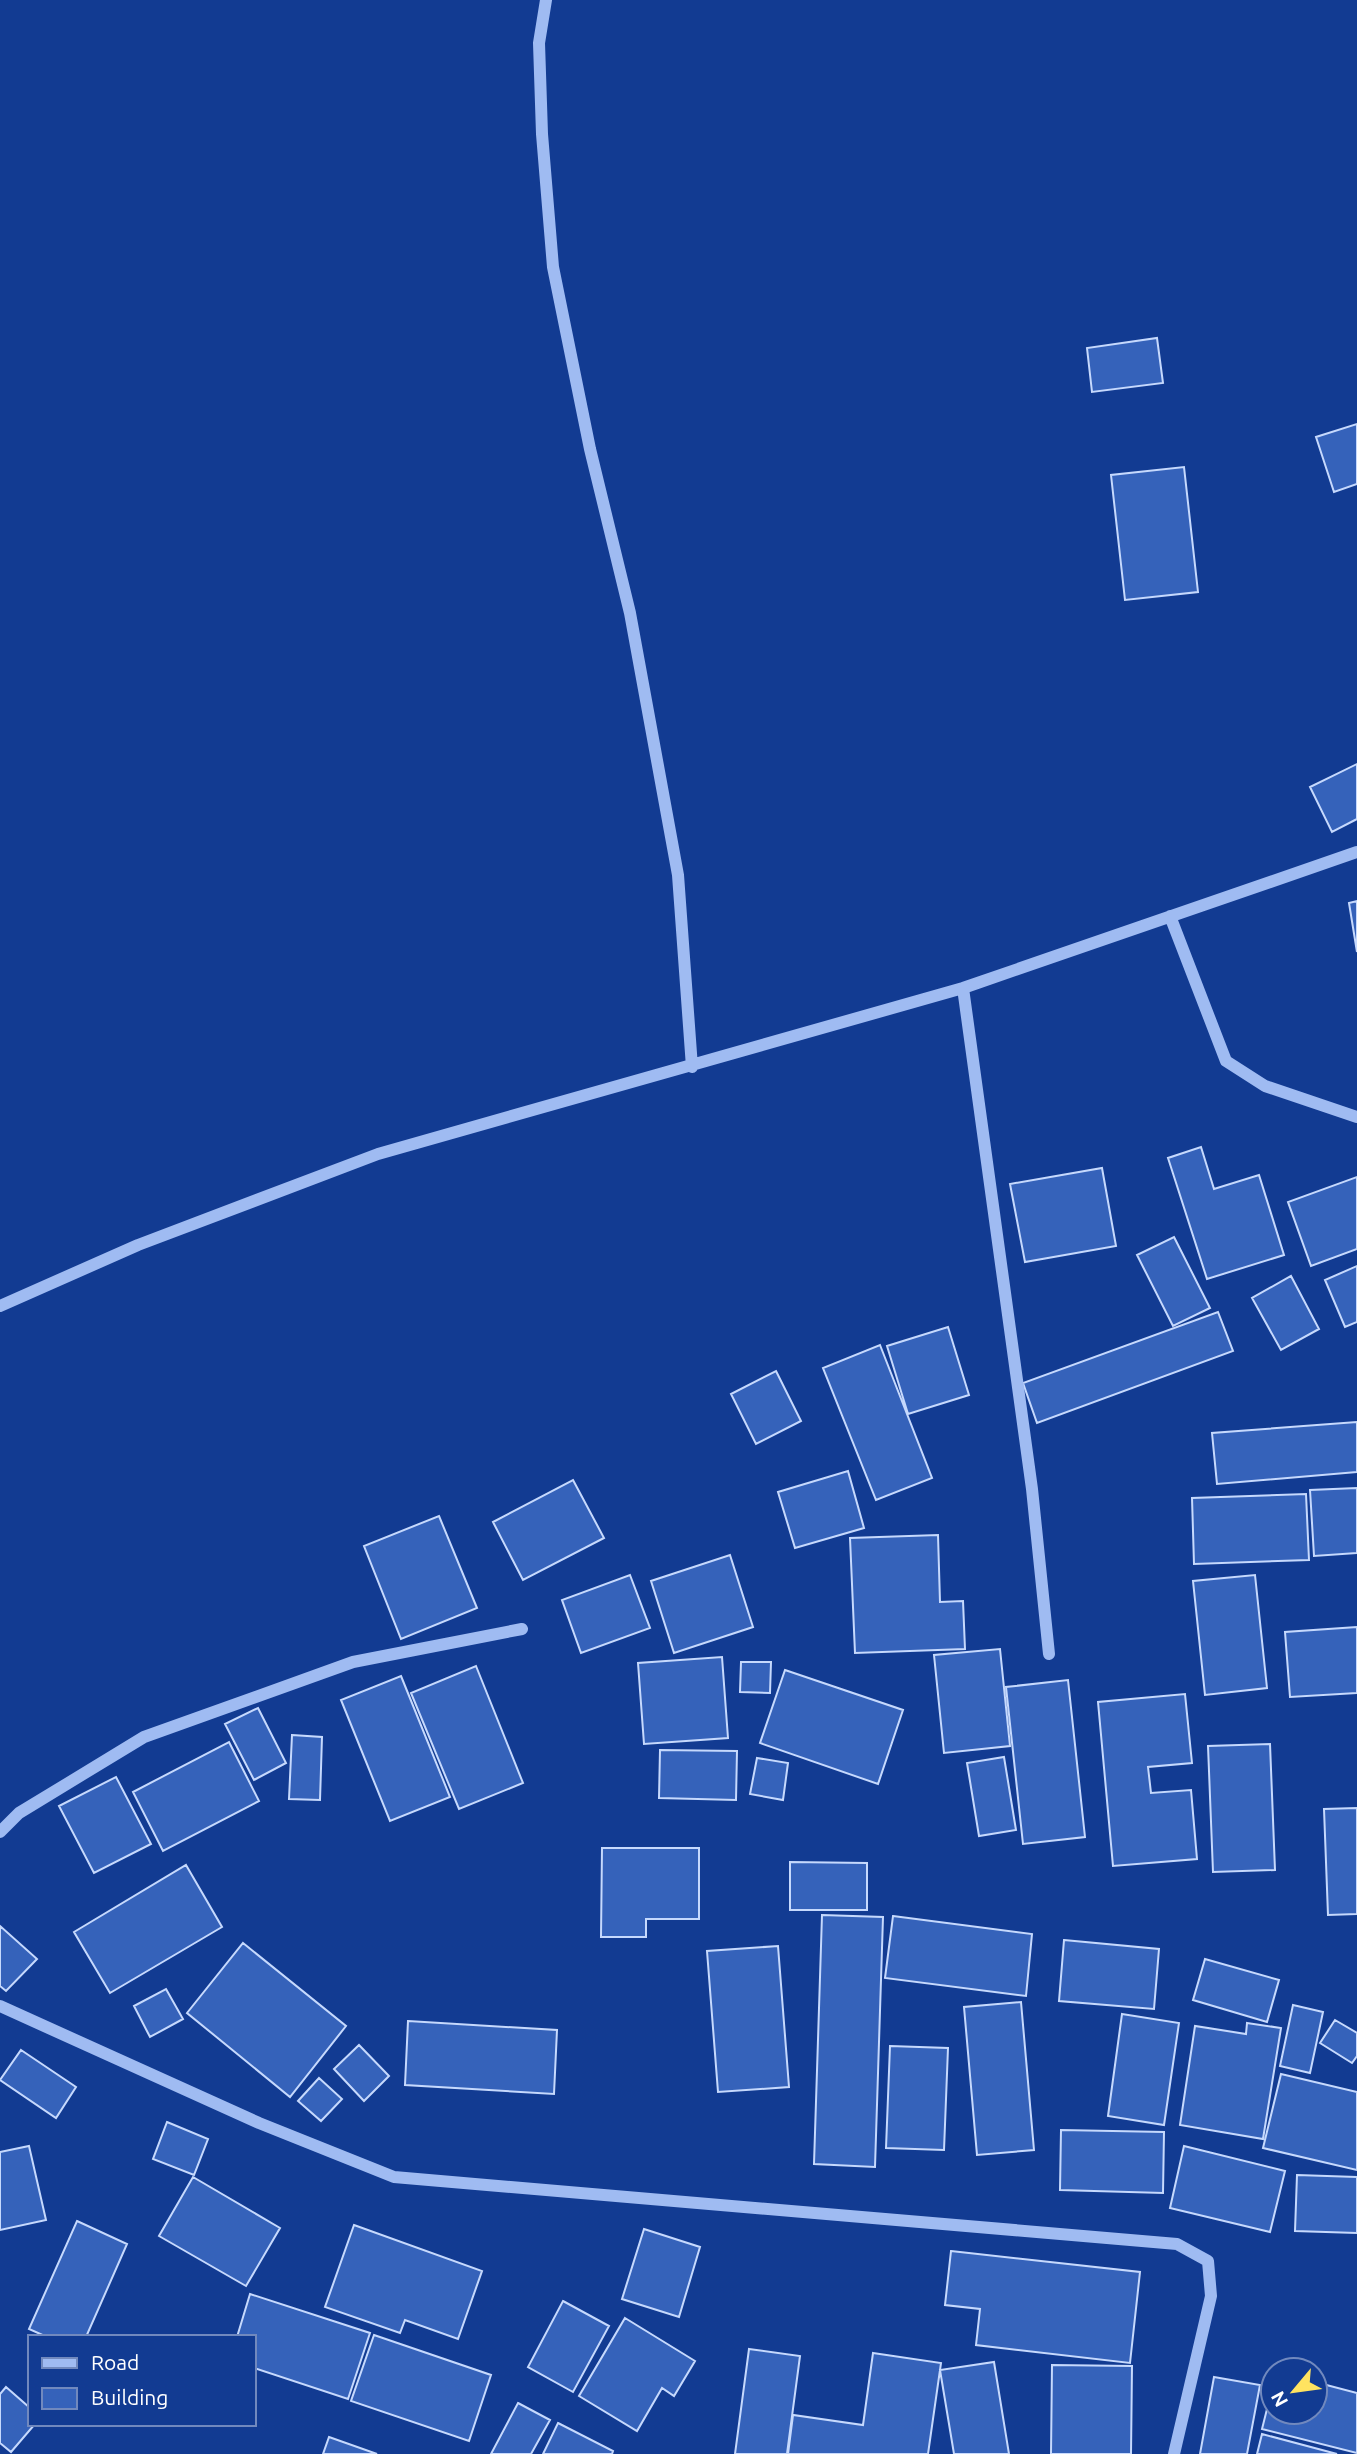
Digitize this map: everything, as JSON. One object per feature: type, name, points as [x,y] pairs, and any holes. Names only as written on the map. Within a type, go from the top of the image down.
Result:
[{"type":"street","points":[[546,0],[539,43],[542,134],[553,267],[590,449],[630,613],[678,875],[692,1067]]},
{"type":"street","points":[[0,1306],[138,1245],[378,1154],[963,988],[1357,852]]},
{"type":"street","points":[[1170,916],[1226,1061],[1265,1086],[1357,1116]]},
{"type":"street","points":[[963,988],[1032,1489],[1049,1654]]},
{"type":"street","points":[[0,1832],[19,1814],[144,1737],[353,1661],[522,1629]]},
{"type":"street","points":[[0,2006],[259,2123],[394,2177],[1177,2244],[1208,2262],[1211,2296],[1174,2454]]},
{"type":"building","points":[[1157,338],[1163,383],[1092,392],[1087,348]]},
{"type":"building","points":[[1357,424],[1357,484],[1334,492],[1316,437]]},
{"type":"building","points":[[1184,467],[1198,592],[1125,600],[1111,475]]},
{"type":"building","points":[[1357,764],[1357,819],[1332,832],[1310,787]]},
{"type":"building","points":[[1357,901],[1357,952],[1349,903]]},
{"type":"building","points":[[1201,1147],[1214,1189],[1259,1175],[1284,1255],[1207,1279],[1168,1158]]},
{"type":"building","points":[[1102,1168],[1116,1246],[1025,1262],[1010,1184]]},
{"type":"building","points":[[1357,1177],[1357,1249],[1311,1266],[1288,1202]]},
{"type":"building","points":[[1174,1237],[1210,1308],[1173,1326],[1137,1255]]},
{"type":"building","points":[[1357,1266],[1357,1322],[1345,1327],[1325,1280]]},
{"type":"building","points":[[1291,1276],[1319,1329],[1281,1350],[1252,1298]]},
{"type":"building","points":[[1218,1312],[1233,1351],[1037,1423],[1023,1383]]},
{"type":"building","points":[[948,1327],[969,1395],[908,1414],[887,1346]]},
{"type":"building","points":[[880,1345],[932,1478],[876,1500],[823,1368]]},
{"type":"building","points":[[776,1371],[801,1421],[756,1444],[731,1394]]},
{"type":"building","points":[[1357,1422],[1357,1472],[1217,1484],[1212,1433]]},
{"type":"building","points":[[848,1471],[864,1528],[795,1548],[778,1492]]},
{"type":"building","points":[[573,1480],[604,1538],[523,1580],[493,1522]]},
{"type":"building","points":[[1357,1488],[1357,1553],[1314,1556],[1310,1490]]},
{"type":"building","points":[[1306,1494],[1309,1560],[1194,1564],[1192,1498]]},
{"type":"building","points":[[439,1516],[477,1608],[401,1639],[364,1546]]},
{"type":"building","points":[[938,1535],[940,1602],[963,1601],[965,1649],[855,1653],[850,1538]]},
{"type":"building","points":[[730,1555],[753,1627],[674,1653],[651,1581]]},
{"type":"building","points":[[630,1575],[650,1628],[581,1653],[562,1600]]},
{"type":"building","points":[[1255,1575],[1267,1688],[1205,1695],[1193,1581]]},
{"type":"building","points":[[1357,1627],[1357,1693],[1290,1697],[1285,1632]]},
{"type":"building","points":[[1000,1649],[1010,1746],[944,1753],[934,1655]]},
{"type":"building","points":[[722,1657],[728,1738],[644,1744],[638,1663]]},
{"type":"building","points":[[741,1662],[771,1662],[770,1693],[740,1692]]},
{"type":"building","points":[[476,1666],[523,1783],[459,1809],[411,1693]]},
{"type":"building","points":[[785,1670],[903,1710],[878,1784],[760,1743]]},
{"type":"building","points":[[401,1676],[450,1797],[390,1821],[341,1700]]},
{"type":"building","points":[[1068,1680],[1085,1837],[1023,1844],[1006,1687]]},
{"type":"building","points":[[1185,1694],[1192,1763],[1148,1767],[1151,1793],[1191,1790],[1197,1859],[1113,1866],[1098,1702]]},
{"type":"building","points":[[258,1708],[286,1763],[254,1780],[225,1724]]},
{"type":"building","points":[[292,1735],[322,1737],[320,1800],[289,1799]]},
{"type":"building","points":[[229,1742],[259,1801],[163,1851],[133,1792]]},
{"type":"building","points":[[1270,1744],[1275,1870],[1213,1872],[1208,1746]]},
{"type":"building","points":[[660,1750],[737,1751],[736,1800],[659,1798]]},
{"type":"building","points":[[1004,1757],[1016,1830],[979,1836],[967,1763]]},
{"type":"building","points":[[757,1758],[788,1763],[783,1800],[750,1794]]},
{"type":"building","points":[[116,1777],[151,1844],[94,1873],[59,1806]]},
{"type":"building","points":[[1357,1808],[1357,1914],[1328,1915],[1324,1809]]},
{"type":"building","points":[[602,1848],[699,1848],[699,1919],[646,1919],[646,1937],[601,1937]]},
{"type":"building","points":[[790,1862],[867,1863],[867,1910],[790,1910]]},
{"type":"building","points":[[186,1865],[222,1927],[110,1993],[74,1932]]},
{"type":"building","points":[[822,1915],[883,1917],[875,2167],[814,2164]]},
{"type":"building","points":[[893,1916],[1032,1934],[1026,1996],[885,1978]]},
{"type":"building","points":[[0,1926],[37,1959],[6,1991],[0,1986]]},
{"type":"building","points":[[1064,1940],[1159,1949],[1154,2009],[1059,2001]]},
{"type":"building","points":[[243,1943],[346,2026],[290,2097],[187,2013]]},
{"type":"building","points":[[778,1946],[789,2087],[718,2092],[707,1951]]},
{"type":"building","points":[[1205,1959],[1279,1980],[1267,2022],[1193,2000]]},
{"type":"building","points":[[166,1989],[183,2019],[150,2037],[134,2006]]},
{"type":"building","points":[[1021,2002],[1034,2150],[977,2155],[964,2007]]},
{"type":"building","points":[[1293,2005],[1323,2012],[1310,2073],[1280,2066]]},
{"type":"building","points":[[1122,2014],[1179,2023],[1164,2125],[1108,2116]]},
{"type":"building","points":[[1335,2020],[1357,2033],[1357,2056],[1352,2063],[1320,2043]]},
{"type":"building","points":[[408,2021],[557,2030],[554,2094],[405,2085]]},
{"type":"building","points":[[1247,2023],[1281,2028],[1263,2139],[1180,2125],[1195,2026],[1246,2034]]},
{"type":"building","points":[[359,2045],[389,2076],[364,2101],[334,2069]]},
{"type":"building","points":[[890,2046],[948,2048],[944,2150],[886,2148]]},
{"type":"building","points":[[21,2050],[76,2087],[56,2118],[0,2080]]},
{"type":"building","points":[[1281,2074],[1357,2092],[1357,2170],[1263,2148]]},
{"type":"building","points":[[319,2078],[342,2099],[321,2121],[298,2101]]},
{"type":"building","points":[[167,2122],[208,2139],[194,2175],[153,2159]]},
{"type":"building","points":[[1061,2130],[1164,2132],[1163,2193],[1060,2190]]},
{"type":"building","points":[[29,2146],[46,2220],[0,2230],[0,2152]]},
{"type":"building","points":[[1184,2146],[1285,2171],[1270,2232],[1170,2208]]},
{"type":"building","points":[[1297,2175],[1357,2177],[1357,2233],[1295,2231]]},
{"type":"building","points":[[193,2177],[280,2228],[246,2286],[159,2236]]},
{"type":"building","points":[[77,2221],[127,2244],[87,2335],[42,2335],[29,2329]]},
{"type":"building","points":[[354,2225],[482,2271],[458,2339],[405,2320],[400,2333],[325,2307]]},
{"type":"building","points":[[644,2229],[700,2247],[679,2317],[622,2299]]},
{"type":"building","points":[[951,2251],[1140,2272],[1130,2363],[976,2345],[980,2309],[945,2305]]},
{"type":"building","points":[[250,2294],[370,2333],[348,2399],[256,2369],[256,2335],[238,2335]]},
{"type":"building","points":[[563,2301],[609,2326],[573,2392],[528,2367]]},
{"type":"building","points":[[625,2318],[695,2361],[674,2396],[662,2388],[637,2431],[579,2396]]},
{"type":"building","points":[[374,2335],[491,2375],[469,2441],[351,2401]]},
{"type":"building","points":[[749,2349],[800,2356],[787,2454],[735,2454]]},
{"type":"building","points":[[873,2353],[941,2363],[928,2454],[788,2454],[793,2415],[863,2425]]},
{"type":"building","points":[[994,2362],[1009,2454],[954,2454],[940,2370]]},
{"type":"building","points":[[1052,2365],[1132,2366],[1131,2454],[1051,2454]]},
{"type":"building","points":[[1214,2377],[1259,2385],[1247,2454],[1200,2454]]},
{"type":"building","points":[[1329,2386],[1357,2393],[1357,2453],[1262,2429],[1263,2426],[1329,2426]]},
{"type":"building","points":[[6,2387],[28,2406],[28,2426],[33,2426],[11,2452],[0,2443],[0,2394]]},
{"type":"building","points":[[518,2403],[550,2420],[531,2454],[491,2454]]},
{"type":"building","points":[[558,2423],[613,2451],[612,2454],[543,2454]]},
{"type":"building","points":[[1262,2434],[1337,2454],[1257,2454]]},
{"type":"building","points":[[329,2437],[377,2454],[323,2454]]}]
